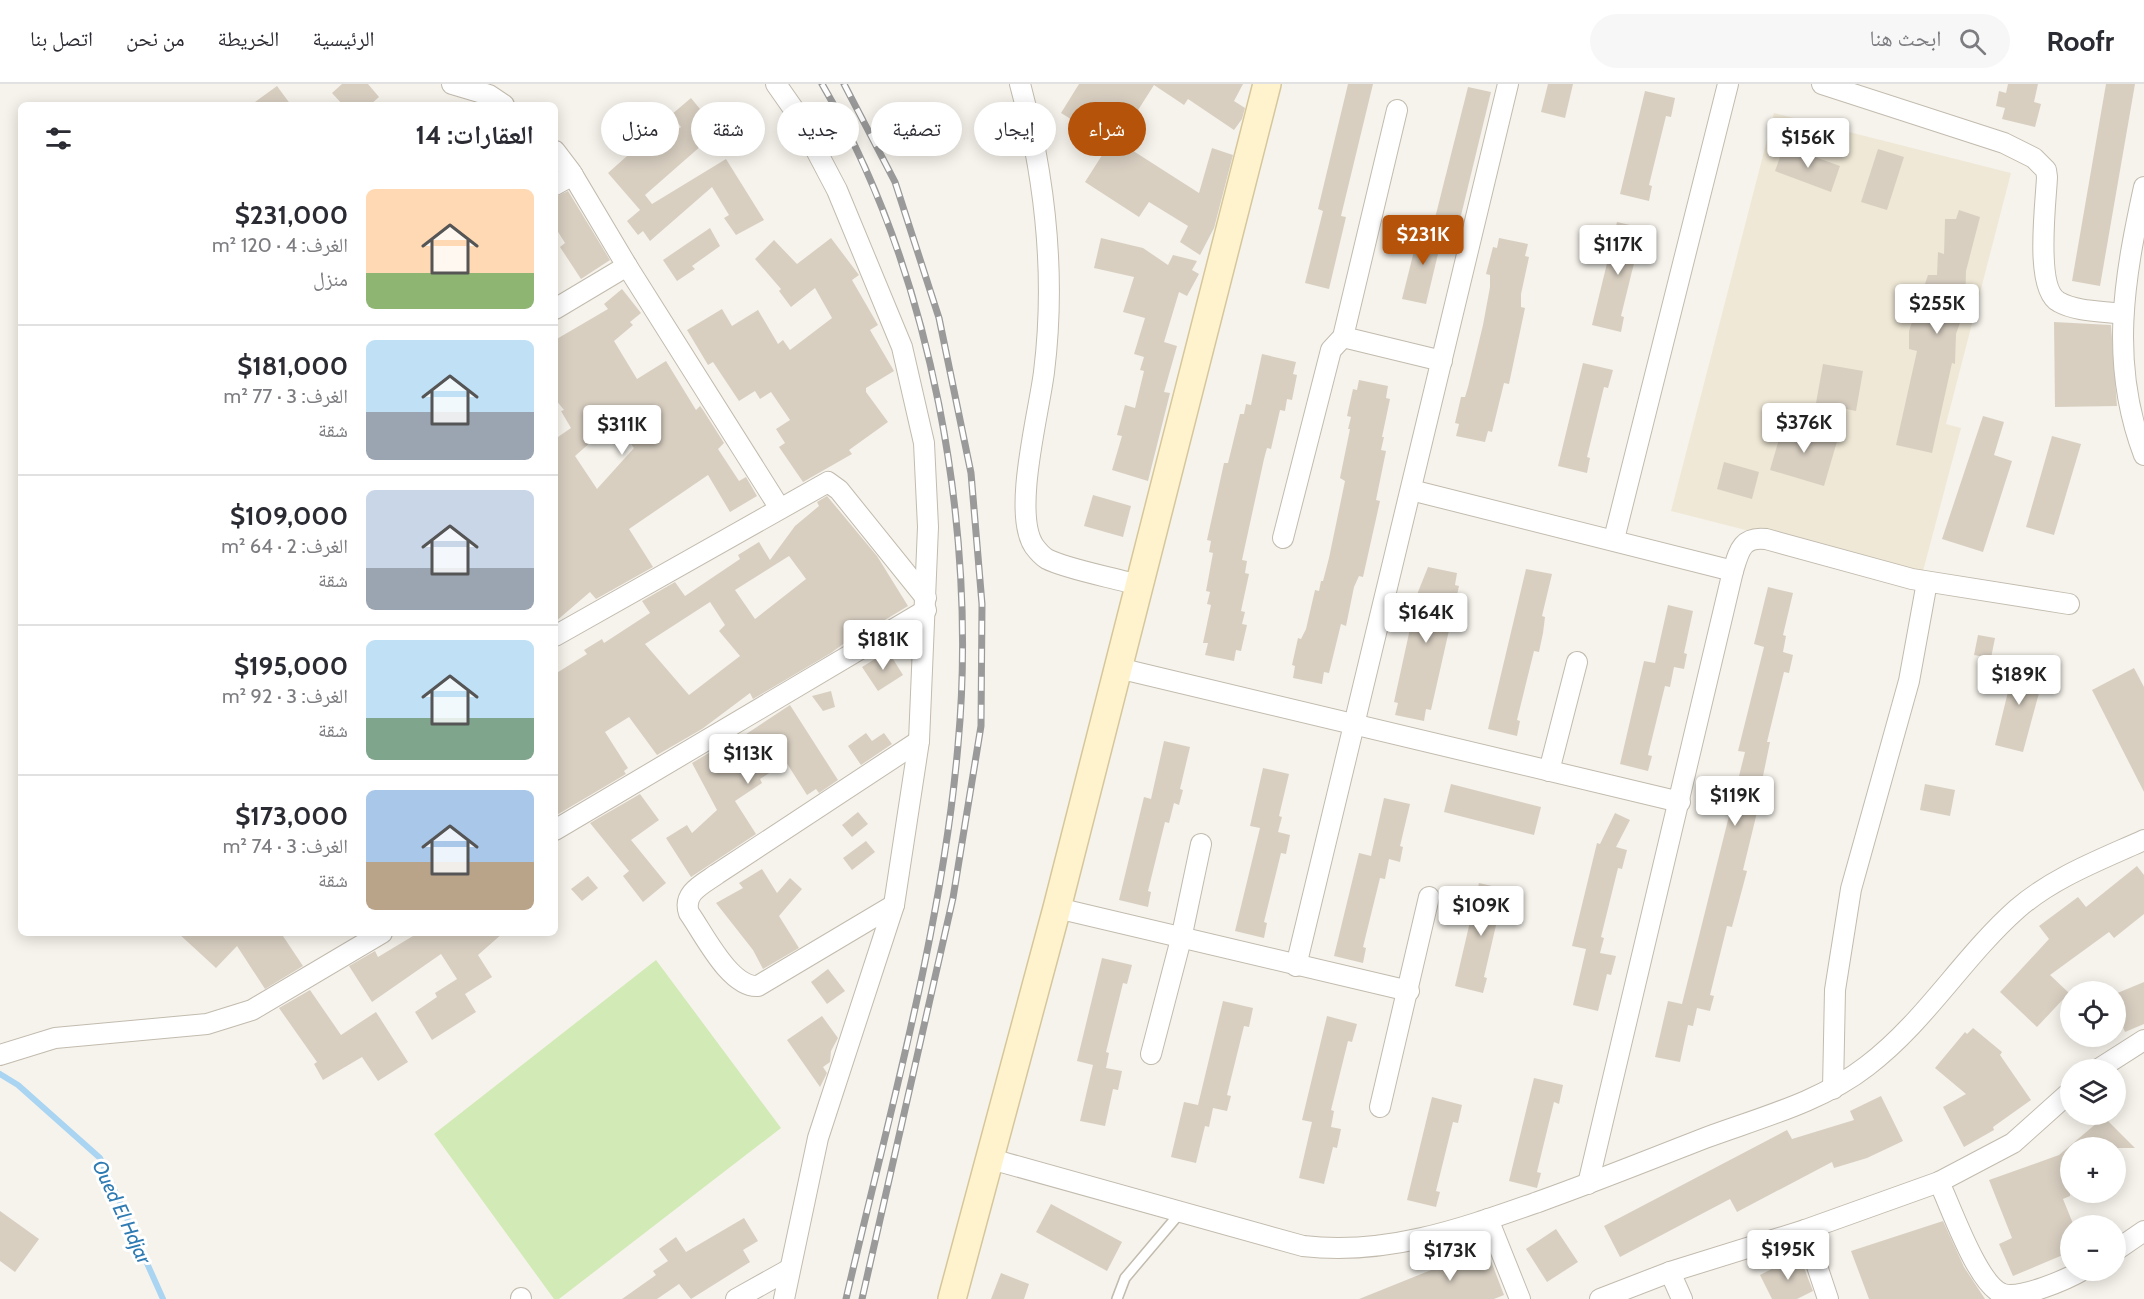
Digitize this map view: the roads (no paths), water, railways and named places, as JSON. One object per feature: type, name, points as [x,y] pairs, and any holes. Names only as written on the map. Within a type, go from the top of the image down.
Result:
[{"type":"main road","points":[[952,1299],[1057,908],[1267,84]]},
{"type":"street","points":[[452,84],[489,95],[500,102]]},
{"type":"street","points":[[776,84],[797,114],[837,190],[902,347],[924,443],[928,527],[919,741],[894,905],[818,1138],[788,1270],[784,1299]]},
{"type":"street","points":[[1020,84],[1034,137],[1044,199],[1049,308],[1044,371],[1026,491],[1025,521],[1028,535],[1046,558],[1138,585]]},
{"type":"street","points":[[1296,966],[1508,84]]},
{"type":"street","points":[[1614,539],[1728,84]]},
{"type":"street","points":[[1822,84],[2004,143],[2034,158],[2046,170],[2044,264],[2050,294],[2061,304],[2123,314]]},
{"type":"street","points":[[1283,537],[1331,350],[1343,337],[1397,110]]},
{"type":"street","points":[[558,155],[573,175],[627,266],[779,507]]},
{"type":"street","points":[[558,183],[573,175]]},
{"type":"street","points":[[2144,187],[2127,261],[2122,346],[2138,412],[2144,455]]},
{"type":"street","points":[[558,307],[627,266]]},
{"type":"street","points":[[1343,337],[1442,361]]},
{"type":"street","points":[[558,634],[826,482],[831,482],[926,604]]},
{"type":"street","points":[[1411,490],[1614,539],[1733,571]]},
{"type":"street","points":[[1588,1184],[1733,571],[1743,544],[1756,538],[1927,582],[2069,604]]},
{"type":"street","points":[[1833,1089],[1835,990],[1851,889],[1910,681],[1927,582]]},
{"type":"street","points":[[558,828],[926,604]]},
{"type":"street","points":[[1548,771],[1577,662]]},
{"type":"street","points":[[1118,668],[1680,802]]},
{"type":"street","points":[[894,905],[758,986],[750,987],[734,978],[689,913],[687,904],[691,894],[717,874],[919,741]]},
{"type":"street","points":[[991,1160],[1303,1246],[1352,1250],[1418,1240],[1488,1219],[1588,1184],[1833,1089],[1883,1054],[1997,929],[2038,892],[2065,876],[2144,840]]},
{"type":"street","points":[[1151,1054],[1181,939],[1201,844]]},
{"type":"street","points":[[1380,1107],[1430,897]]},
{"type":"street","points":[[1057,908],[1409,991]]},
{"type":"street","points":[[1,1055],[55,1038],[207,1024],[252,1010],[376,936]]},
{"type":"street","points":[[2114,1059],[2144,1040]]},
{"type":"street","points":[[1600,1299],[1670,1272],[1805,1230],[1939,1182],[2013,1143],[2060,1101]]},
{"type":"street","points":[[1939,1182],[1978,1266],[1996,1290],[2009,1295],[2060,1281]]},
{"type":"street","points":[[1488,1219],[1520,1299]]},
{"type":"street","points":[[1805,1230],[1828,1299]]},
{"type":"street","points":[[2126,1243],[2144,1231]]},
{"type":"street","points":[[736,1299],[788,1270]]},
{"type":"street","points":[[1670,1272],[1683,1299]]},
{"type":"lane","points":[[1117,1299],[1125,1278],[1180,1213]]},
{"type":"waterway","name":"Oued El Hdjar","points":[[0,1074],[18,1085],[100,1158],[163,1299]]},
{"type":"railway","points":[[822,84],[860,158],[892,236],[919,319],[939,404],[953,491],[961,577],[962,662],[958,745],[940,884],[912,1023],[846,1299]]},
{"type":"railway","points":[[844,84],[895,182],[939,318],[971,473],[982,604],[981,726],[953,898],[862,1299]]}]
